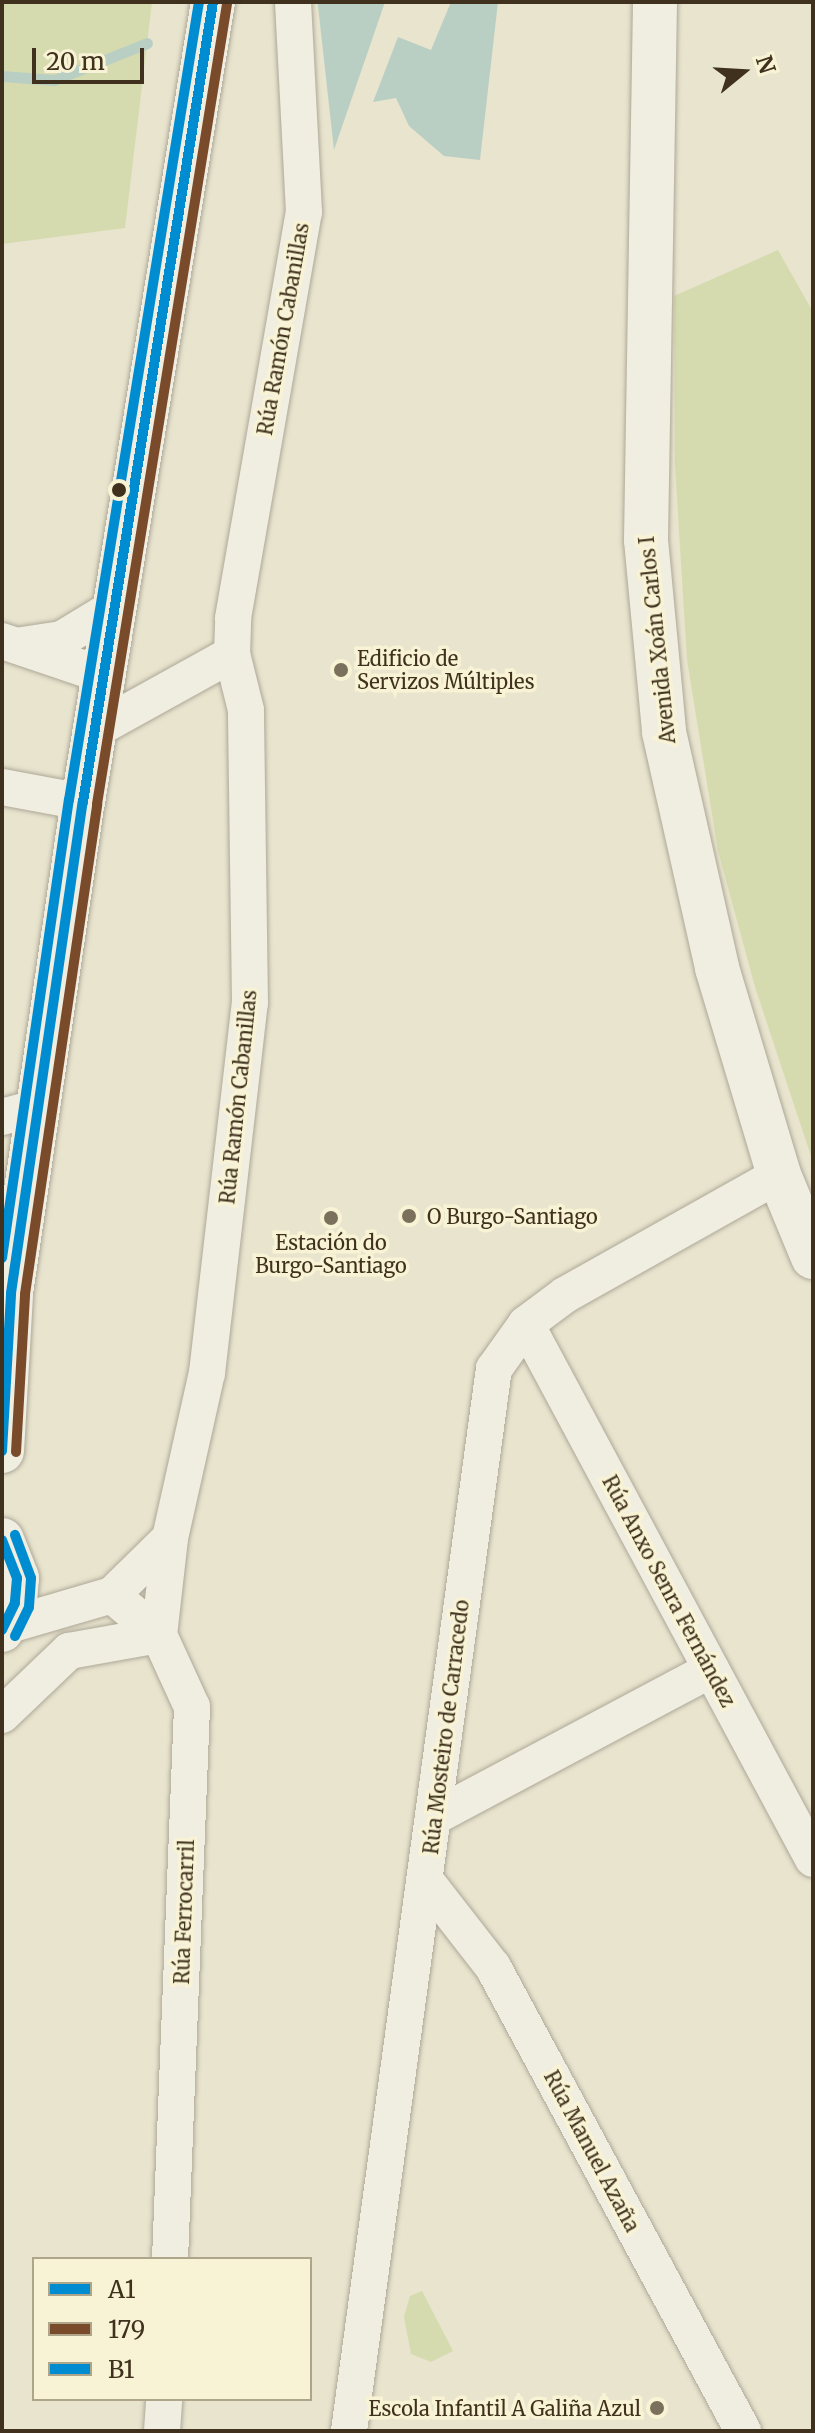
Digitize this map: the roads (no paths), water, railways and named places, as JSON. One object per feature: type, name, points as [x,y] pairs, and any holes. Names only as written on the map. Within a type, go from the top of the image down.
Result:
[{"type":"main road","points":[[2,1451],[6,1305],[21,1112],[106,676],[213,2]]},
{"type":"main road","name":"Avenida Xoán Carlos I","points":[[655,2],[646,540],[664,732],[717,968],[779,1175],[813,1257]]},
{"type":"main road","points":[[2,1540],[17,1578],[15,1603],[4,1628]]},
{"type":"street","name":"Rúa Ramón Cabanillas","points":[[159,1635],[170,1538],[207,1373],[250,1003],[246,710],[232,654],[233,618],[304,212],[293,2]]},
{"type":"street","points":[[11,643],[62,639],[118,605]]},
{"type":"street","points":[[11,643],[106,676]]},
{"type":"street","points":[[95,730],[232,654]]},
{"type":"street","points":[[2,787],[83,802]]},
{"type":"street","name":"Rúa Mosteiro de Carracedo","points":[[349,2431],[494,1369],[526,1324],[565,1295],[779,1175]]},
{"type":"street","name":"Rúa Anxo Senra Fernández","points":[[526,1324],[813,1859]]},
{"type":"street","points":[[4,1628],[112,1595],[170,1538]]},
{"type":"street","name":"Rúa Ferrocarril","points":[[112,1595],[159,1635],[192,1707],[170,2257]]},
{"type":"street","points":[[2,1715],[69,1651],[159,1635]]},
{"type":"street","points":[[434,1817],[711,1670]]},
{"type":"street","name":"Rúa Manuel Azaña","points":[[426,1881],[493,1967],[743,2431]]},
{"type":"street","points":[[162,2431],[164,2401]]},
{"type":"waterway","points":[[2,76],[54,80],[147,43]]},
{"type":"place","name":"Edificio de Servizos Múltiples","points":[[341,670]]},
{"type":"place","name":"O Burgo-Santiago","points":[[409,1216]]},
{"type":"place","name":"Estación do Burgo-Santiago","points":[[331,1218]]},
{"type":"place","name":"Escola Infantil A Galiña Azul","points":[[657,2408]]}]
